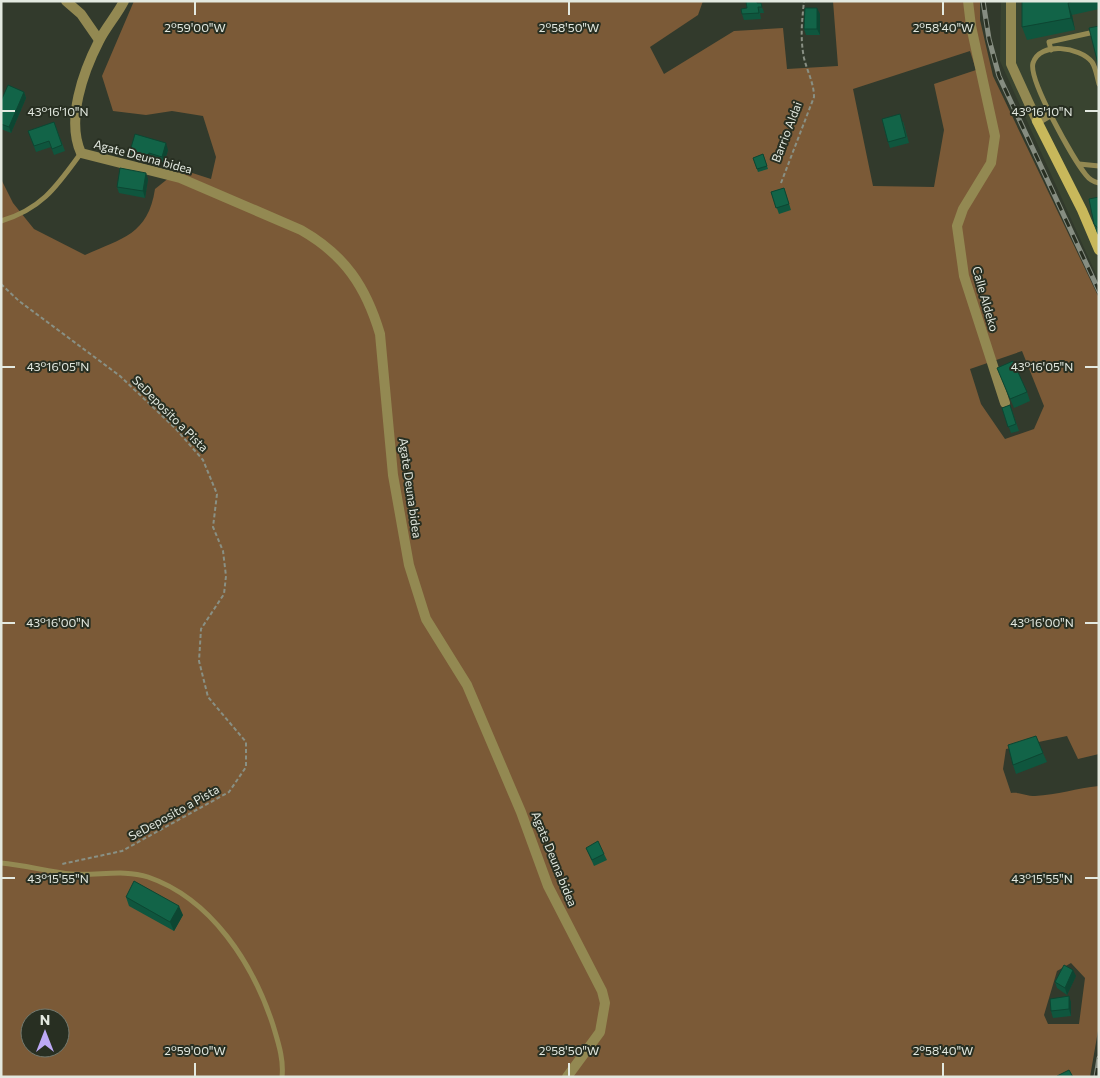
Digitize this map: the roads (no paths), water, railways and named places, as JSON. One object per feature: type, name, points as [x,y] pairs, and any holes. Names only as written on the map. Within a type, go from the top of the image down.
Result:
[{"type":"street","points":[[66,1],[81,14],[99,40]]},
{"type":"street","name":"Agate Deuna bidea","points":[[124,1],[99,40],[75,105],[75,134],[81,153],[180,178],[301,230],[317,239],[352,271],[359,282],[380,334],[393,476],[408,565],[426,619],[467,685],[521,812],[548,886],[606,1003],[600,1032],[567,1077]]},
{"type":"street","name":"Calle Aldeko","points":[[968,1],[970,26],[995,136],[991,164],[963,209],[957,226],[964,276],[1005,404]]},
{"type":"street","points":[[1011,1],[1011,64],[1037,121],[1078,202],[1099,250]]},
{"type":"street","points":[[1037,121],[1049,114]]},
{"type":"lane","points":[[1051,50],[1049,42],[1099,31]]},
{"type":"lane","points":[[1099,84],[1092,63],[1083,54],[1070,50],[1042,52],[1036,57],[1032,65],[1033,78],[1049,114],[1086,176],[1099,183]]},
{"type":"lane","points":[[1,221],[37,206],[53,191],[81,153]]},
{"type":"lane","points":[[1079,164],[1099,166]]},
{"type":"lane","points":[[1,863],[71,874],[128,873],[147,876],[166,884],[187,897],[217,924],[234,946],[260,989],[278,1041],[283,1066],[282,1077]]},
{"type":"railway","points":[[983,1],[989,39],[999,76],[1099,291]]},
{"type":"railway","points":[[1096,1077],[1099,1058]]}]
